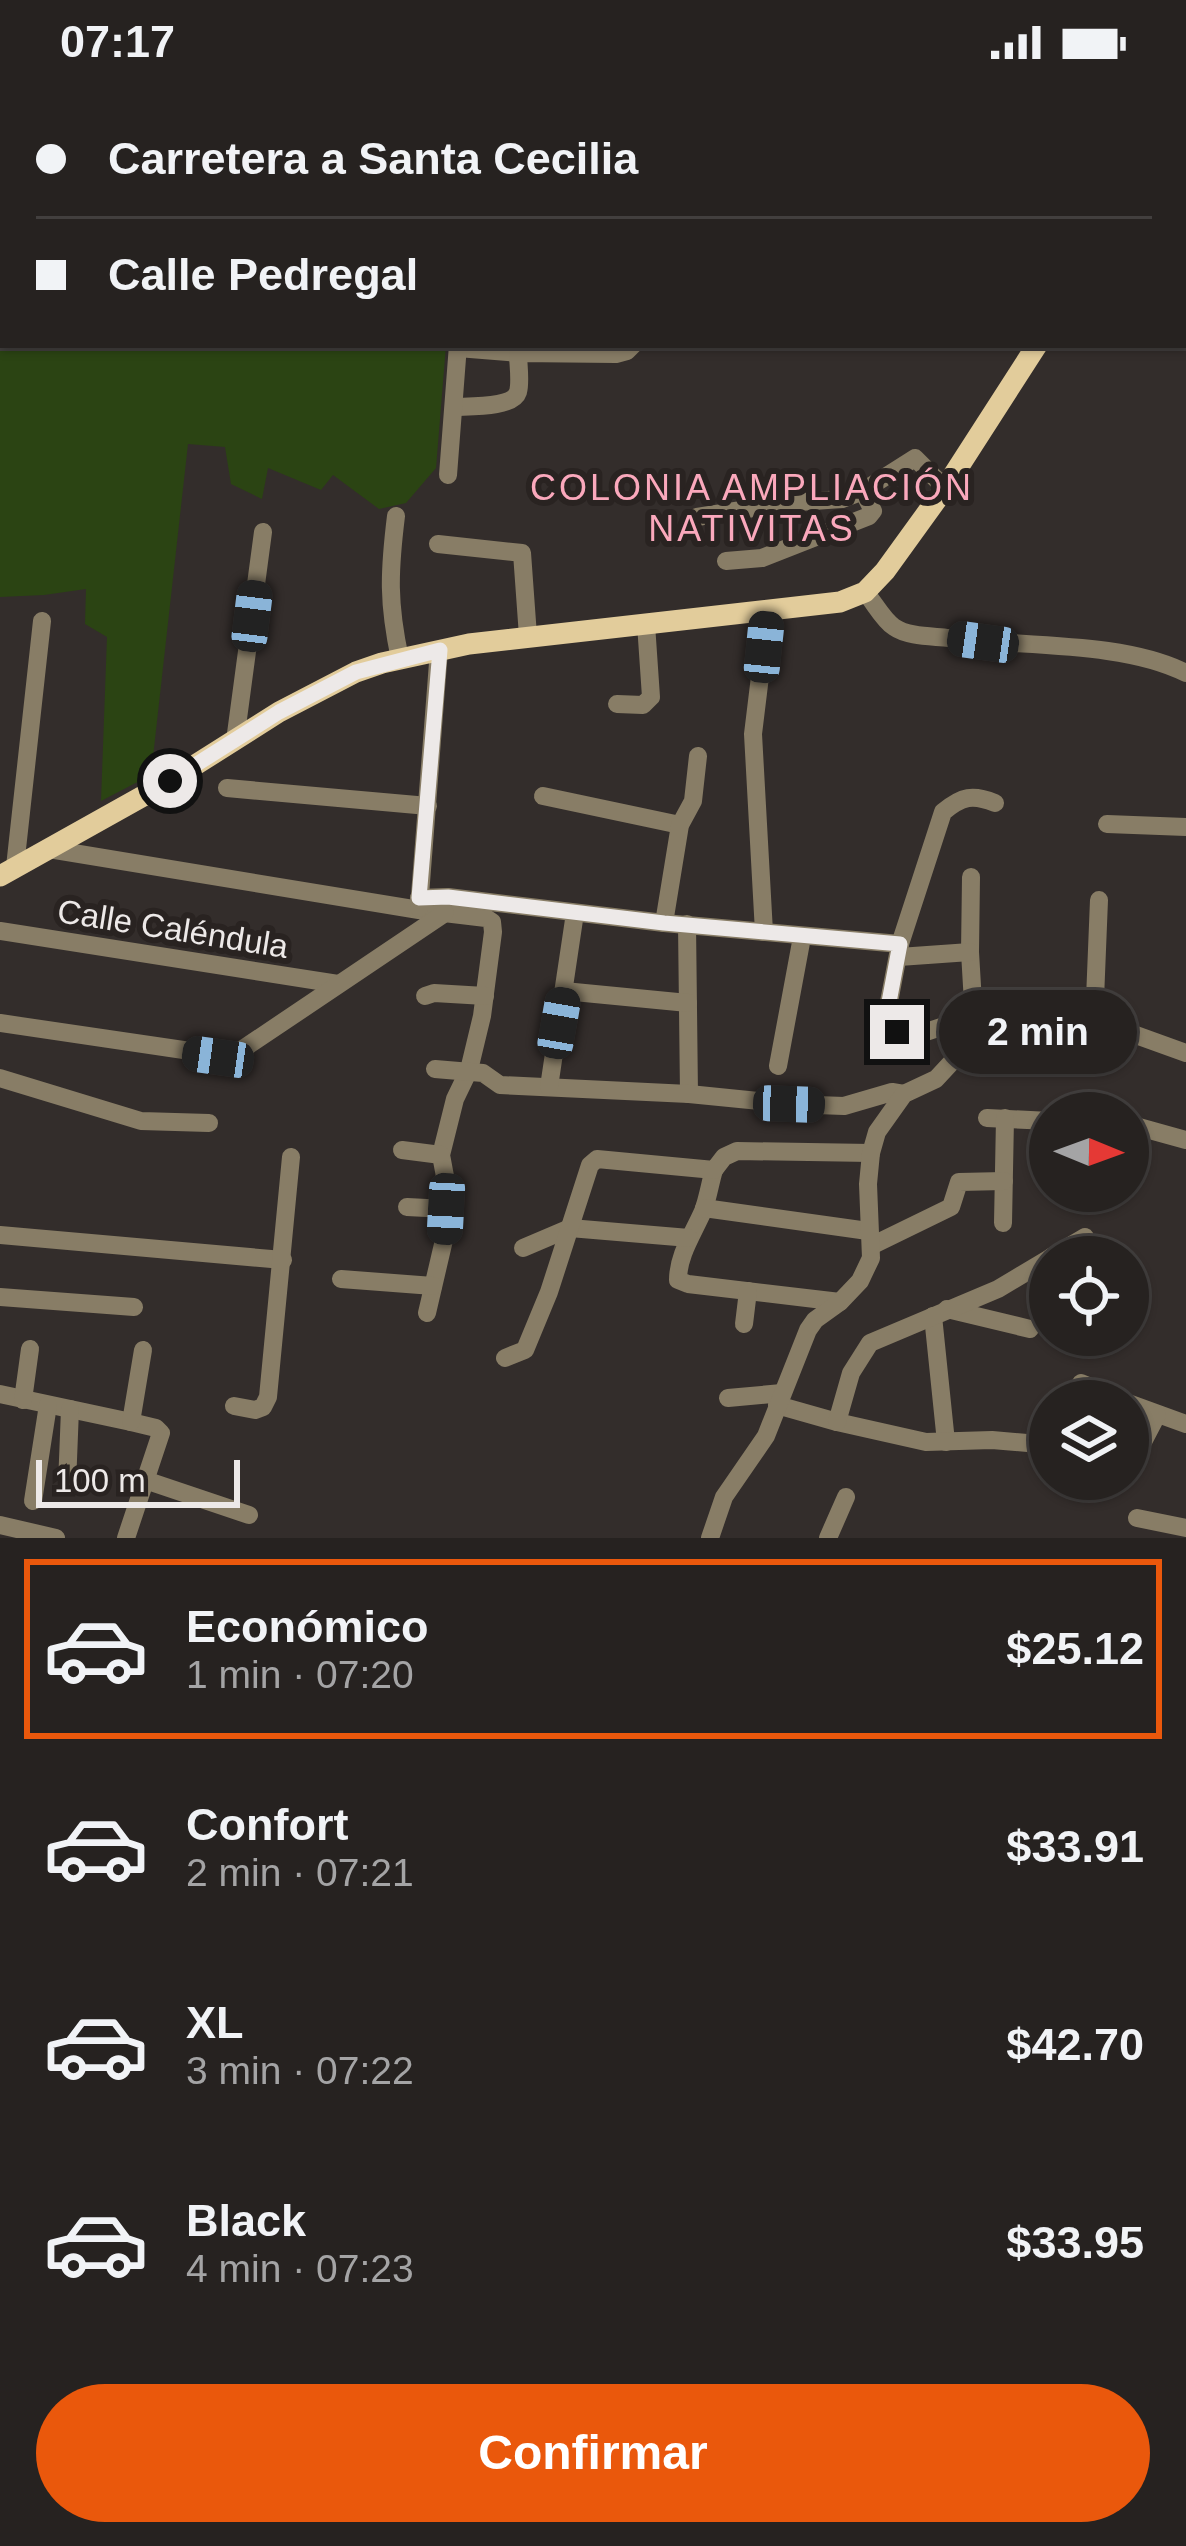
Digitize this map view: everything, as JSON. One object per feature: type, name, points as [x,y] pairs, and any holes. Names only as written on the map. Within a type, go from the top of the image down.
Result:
[{"type":"main road","points":[[7,872],[356,672],[400,658],[528,636],[840,602],[865,592],[945,488],[1035,348]]},
{"type":"street","points":[[448,475],[458,348]]},
{"type":"street","points":[[454,406],[514,399],[518,349],[616,354],[630,348]]},
{"type":"street","points":[[698,517],[842,499],[915,458],[945,488]]},
{"type":"street","points":[[725,561],[762,558],[869,516],[873,511],[863,491]]},
{"type":"street","points":[[396,517],[389,604],[400,658]]},
{"type":"street","points":[[235,741],[263,532]]},
{"type":"street","points":[[438,544],[522,553],[528,636]]},
{"type":"street","points":[[865,592],[894,627],[907,632],[1149,657],[1186,673]]},
{"type":"street","points":[[764,932],[753,734],[768,611]]},
{"type":"street","points":[[7,872],[42,622]]},
{"type":"street","points":[[617,704],[644,705],[650,698],[646,624]]},
{"type":"street","points":[[419,904],[440,650]]},
{"type":"street","points":[[664,923],[680,825],[693,801],[698,756]]},
{"type":"street","points":[[227,788],[428,806]]},
{"type":"street","points":[[975,1037],[956,1022],[920,1034],[891,1030],[886,1018],[899,951],[943,812],[958,799],[976,795],[995,803]]},
{"type":"street","points":[[543,796],[680,825]]},
{"type":"street","points":[[1107,824],[1186,827]]},
{"type":"street","points":[[49,849],[419,904],[492,922],[469,1070],[455,1099],[441,1155],[447,1186],[444,1240],[427,1313]]},
{"type":"street","points":[[971,877],[975,1037]]},
{"type":"street","points":[[419,904],[448,897],[899,951],[970,952]]},
{"type":"street","points":[[1094,1024],[1099,900]]},
{"type":"street","points":[[0,1023],[231,1057],[445,913]]},
{"type":"street","points":[[549,1087],[575,913]]},
{"type":"street","points":[[687,924],[689,1094]]},
{"type":"street","name":"Calle Caléndula","points":[[0,931],[338,984]]},
{"type":"street","points":[[778,1066],[802,937]]},
{"type":"street","points":[[564,992],[688,1003]]},
{"type":"street","points":[[425,996],[484,996]]},
{"type":"street","points":[[710,1538],[724,1497],[766,1436],[808,1330],[860,1281],[871,1258],[871,1153],[878,1132],[904,1094],[935,1079],[975,1037],[1094,1024],[1186,1053]]},
{"type":"street","points":[[435,1069],[483,1073],[500,1085],[789,1104],[844,1106],[904,1094]]},
{"type":"street","points":[[0,1078],[141,1121],[208,1123]]},
{"type":"street","points":[[1003,1223],[1004,1181],[996,1118],[1029,1119]]},
{"type":"street","points":[[1149,1130],[1186,1140]]},
{"type":"street","points":[[403,1150],[441,1155]]},
{"type":"street","points":[[840,1302],[688,1284],[678,1280],[677,1274],[714,1170],[724,1157],[737,1151],[871,1153]]},
{"type":"street","points":[[234,1406],[262,1407],[268,1396],[291,1157]]},
{"type":"street","points":[[505,1358],[525,1349],[549,1292],[590,1165],[597,1159],[714,1170]]},
{"type":"street","points":[[704,1208],[869,1239],[951,1207],[958,1182],[1004,1181]]},
{"type":"street","points":[[407,1207],[446,1209]]},
{"type":"street","points":[[523,1248],[570,1228],[688,1238]]},
{"type":"street","points":[[0,1235],[283,1260]]},
{"type":"street","points":[[837,1423],[851,1373],[870,1343],[998,1289],[1029,1270]]},
{"type":"street","points":[[341,1280],[433,1286]]},
{"type":"street","points":[[744,1324],[748,1291]]},
{"type":"street","points":[[0,1297],[134,1307]]},
{"type":"street","points":[[940,1313],[1029,1329]]},
{"type":"street","points":[[940,1313],[946,1442]]},
{"type":"street","points":[[22,1400],[30,1349]]},
{"type":"street","points":[[131,1422],[142,1350]]},
{"type":"street","points":[[0,1394],[161,1432],[126,1538]]},
{"type":"street","points":[[728,1398],[780,1399],[837,1423],[926,1442],[1029,1443]]},
{"type":"street","points":[[33,1501],[48,1405]]},
{"type":"street","points":[[67,1486],[70,1409]]},
{"type":"street","points":[[1149,1412],[1186,1424]]},
{"type":"street","points":[[1149,1430],[1157,1415]]},
{"type":"street","points":[[145,1480],[249,1515]]},
{"type":"street","points":[[828,1538],[846,1497]]},
{"type":"street","points":[[1137,1518],[1179,1531]]},
{"type":"street","points":[[0,1525],[56,1538]]},
{"type":"green space","points":[[0,348],[446,348],[436,468],[406,503],[379,509],[333,475],[321,490],[268,468],[262,499],[231,484],[225,447],[188,444],[151,775],[101,801],[107,637],[85,624],[86,589],[0,597]]},
{"type":"district","name":"COLONIA AMPLIACIÓN NATIVITAS","points":[[752,508]]},
{"type":"route","points":[[170,781],[279,712],[356,672],[440,650],[419,898],[448,897],[900,944],[886,1018],[897,1032]]}]
